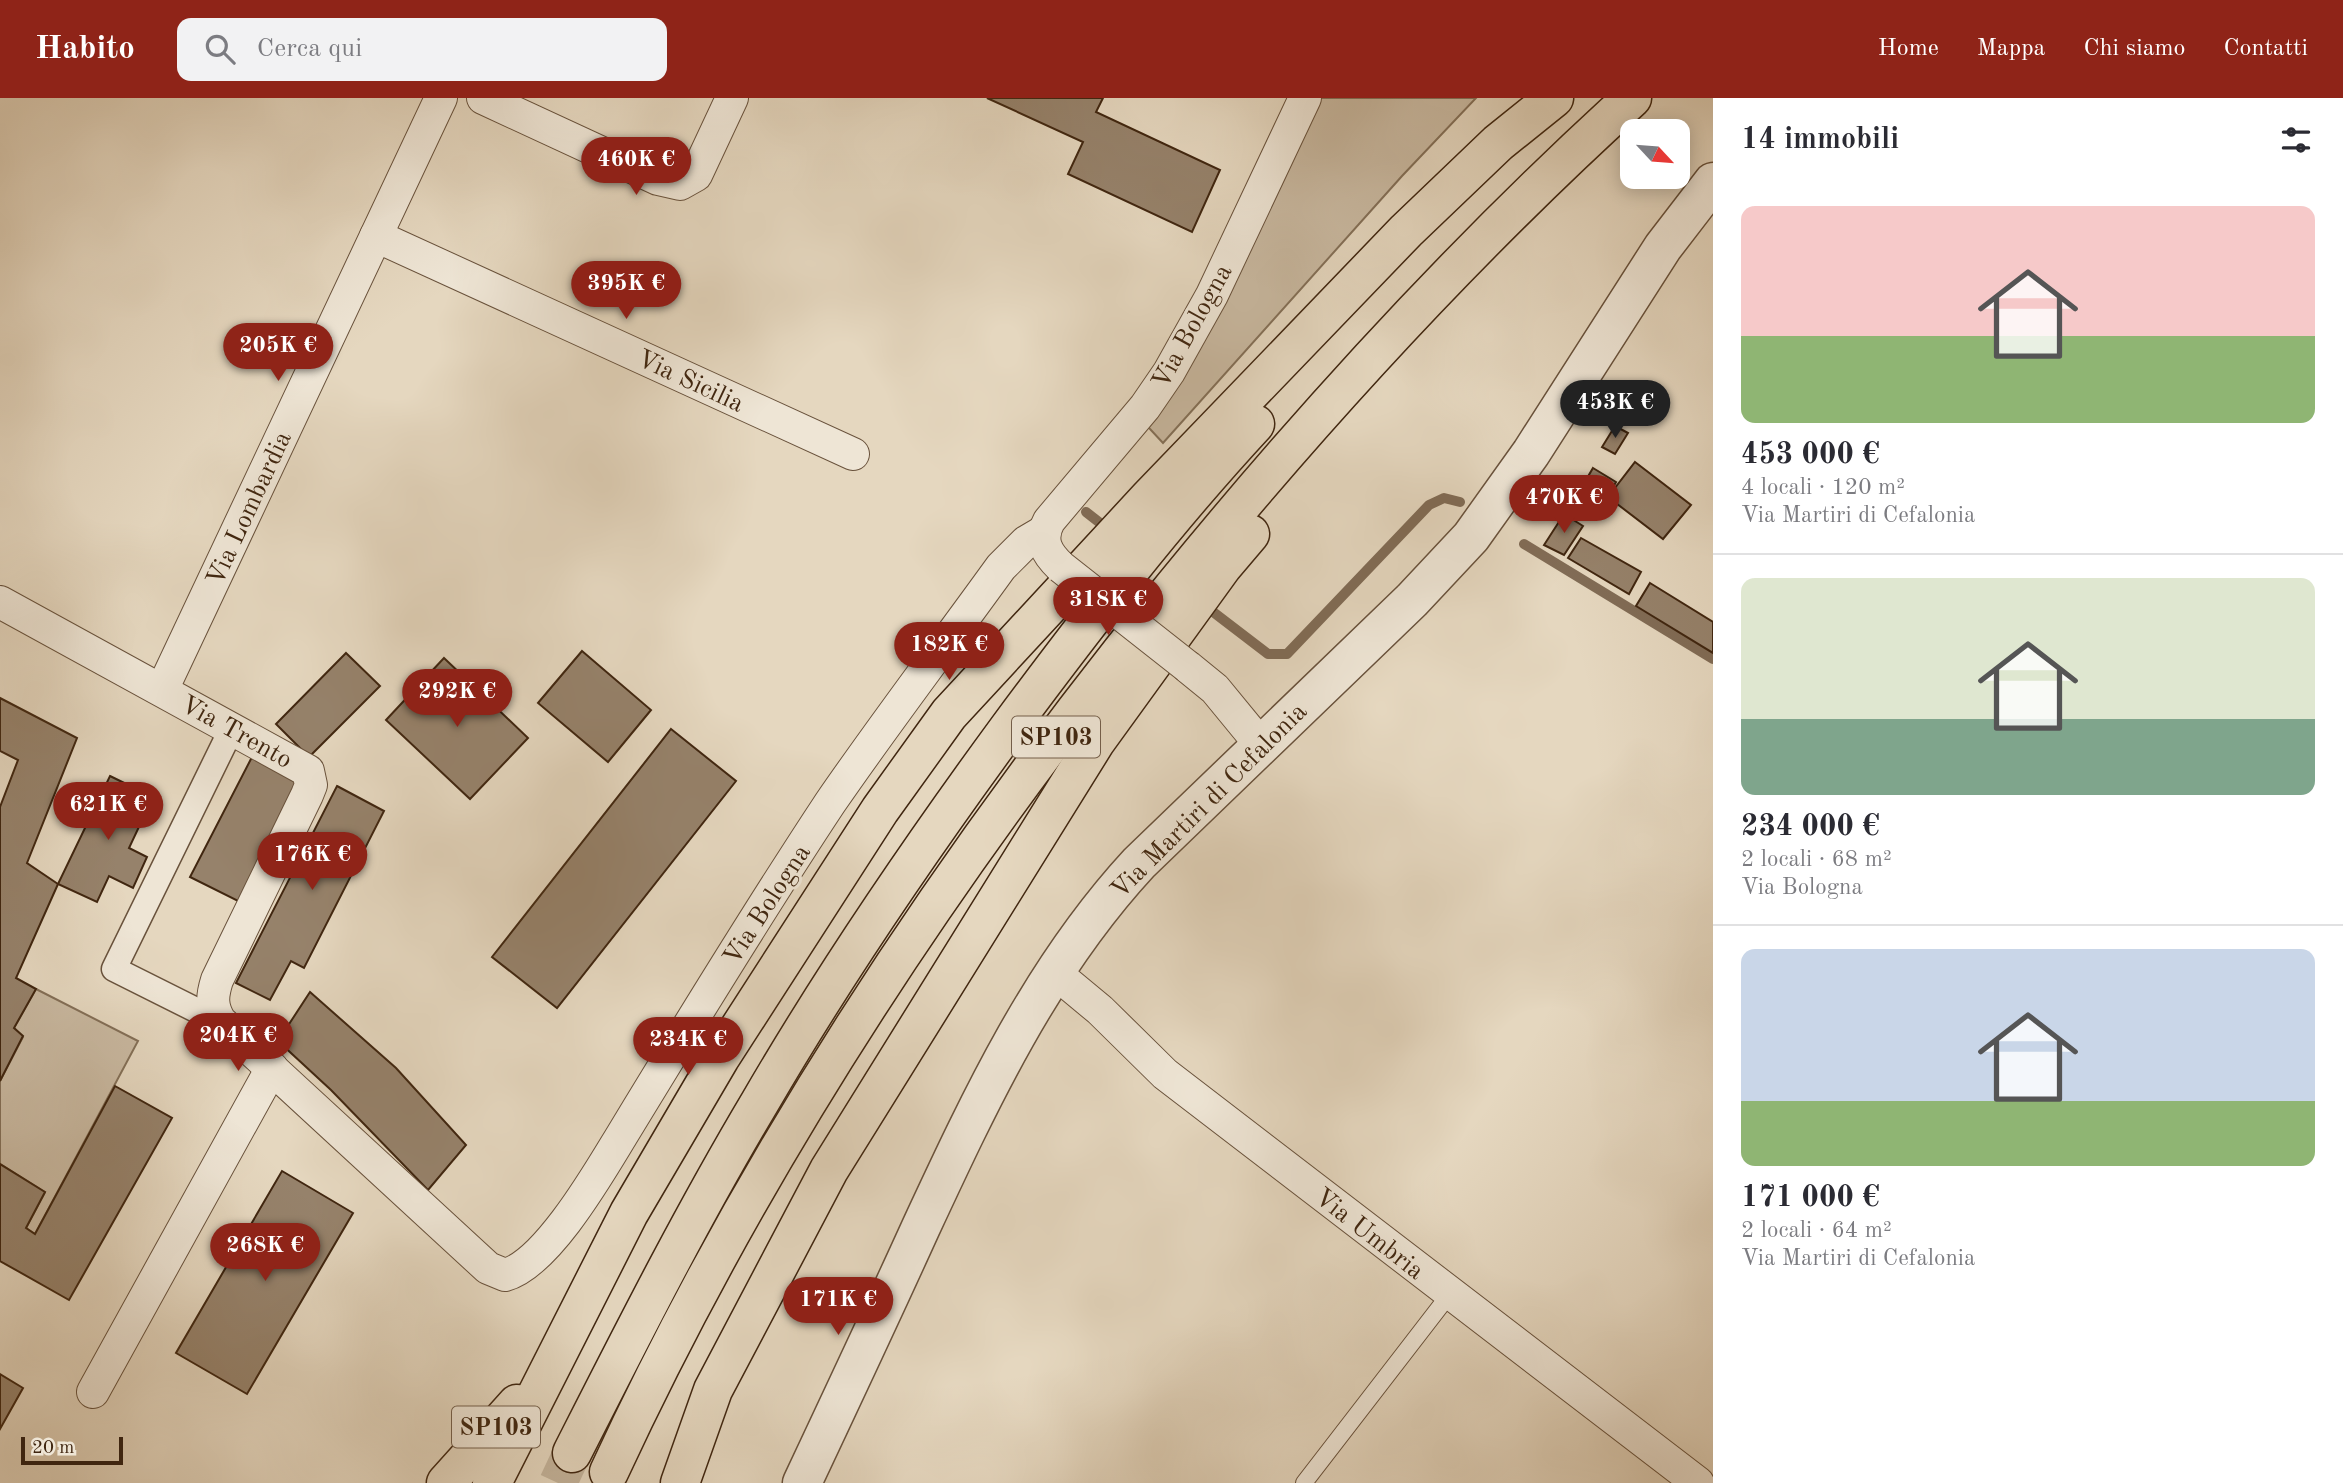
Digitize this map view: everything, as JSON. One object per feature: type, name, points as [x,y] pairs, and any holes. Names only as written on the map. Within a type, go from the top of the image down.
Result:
[{"type":"highway","name":"SP103","points":[[492,1483],[629,1213],[720,1058],[880,810],[949,714],[1149,498],[1406,231],[1498,143],[1554,98]]},
{"type":"highway","name":"SP103","points":[[572,1453],[678,1246],[760,1101],[885,904],[1052,670],[1157,538],[1246,433],[1454,212],[1570,98]]},
{"type":"highway","name":"SP103","points":[[609,1472],[675,1336],[788,1133],[839,1048],[1025,777],[1204,548],[1348,380],[1548,175],[1632,98]]},
{"type":"highway","name":"SP103","points":[[680,1483],[713,1390],[829,1170],[1096,741],[1222,567],[1383,382],[1556,202],[1644,98]]},
{"type":"highway","name":"SP103","points":[[446,1483],[547,1371]]},
{"type":"street","name":"Via Lombardia","points":[[162,690],[441,98]]},
{"type":"street","points":[[483,98],[658,179],[680,184],[696,175],[732,98]]},
{"type":"street","name":"Via Bologna","points":[[272,1068],[497,1274],[512,1273],[535,1256],[590,1188],[706,996],[830,804],[1001,567],[1026,542],[1043,532],[1057,507],[1098,463],[1169,372],[1212,295],[1305,98]]},
{"type":"street","name":"Via Martiri di Cefalonia","points":[[802,1483],[1013,1036],[1053,971],[1114,890],[1412,600],[1471,537],[1531,453],[1651,264],[1713,182]]},
{"type":"street","name":"Via Sicilia","points":[[376,236],[853,454]]},
{"type":"street","points":[[1043,532],[1045,545],[1060,567],[1222,696],[1261,745]]},
{"type":"street","name":"Via Trento","points":[[0,602],[302,766],[309,774],[311,785],[307,795],[217,979],[212,1002],[215,1012]]},
{"type":"street","points":[[93,1392],[272,1068],[220,1021],[215,1012],[200,1012],[114,969],[232,728]]},
{"type":"street","name":"Via Umbria","points":[[1053,971],[1100,1010],[1165,1074],[1698,1483]]},
{"type":"lane","points":[[1304,1483],[1450,1295]]},
{"type":"shaded area","points":[[1305,98],[1476,98],[1402,176],[1163,443],[1137,415]]},
{"type":"shaded area","points":[[36,989],[138,1041],[35,1234],[26,1228],[45,1192],[0,1164],[0,1081],[23,1037],[14,1028]]},
{"type":"building","points":[[987,98],[1103,98],[1096,112],[1220,170],[1192,232],[1068,174],[1083,142]]},
{"type":"building","points":[[1615,426],[1628,433],[1615,454],[1602,447]]},
{"type":"building","points":[[1635,462],[1691,505],[1663,539],[1608,497]]},
{"type":"building","points":[[1593,468],[1616,482],[1599,511],[1576,497]]},
{"type":"building","points":[[1564,514],[1583,526],[1564,555],[1544,545]]},
{"type":"building","points":[[1581,538],[1641,572],[1629,594],[1568,558]]},
{"type":"building","points":[[1650,583],[1713,622],[1713,653],[1636,606]]},
{"type":"building","points":[[582,651],[651,710],[608,762],[538,703]]},
{"type":"building","points":[[346,653],[380,686],[309,757],[276,724]]},
{"type":"building","points":[[444,658],[528,738],[470,799],[386,720]]},
{"type":"building","points":[[0,698],[77,738],[27,863],[58,884],[16,978],[36,989],[14,1028],[23,1036],[0,1081],[0,807],[18,760],[0,751]]},
{"type":"building","points":[[671,729],[736,781],[557,1008],[492,957]]},
{"type":"building","points":[[252,757],[299,784],[240,902],[190,877]]},
{"type":"building","points":[[110,776],[153,797],[129,848],[147,857],[133,888],[109,876],[97,902],[58,884]]},
{"type":"building","points":[[337,786],[384,811],[304,968],[291,961],[270,1000],[236,983]]},
{"type":"building","points":[[310,992],[396,1068],[466,1145],[428,1190],[331,1090],[278,1041]]},
{"type":"building","points":[[115,1086],[172,1118],[69,1300],[0,1261],[0,1164],[45,1192],[26,1228],[35,1234]]},
{"type":"building","points":[[282,1171],[353,1213],[247,1394],[176,1353]]},
{"type":"building","points":[[0,1374],[23,1388],[0,1429]]},
{"type":"waterway","points":[[1204,605],[1268,654],[1287,654],[1429,505],[1444,498],[1460,502]]},
{"type":"waterway","points":[[1086,512],[1109,530]]},
{"type":"waterway","points":[[1524,544],[1713,659]]},
{"type":"tunnel","points":[[558,1483],[572,1453]]}]
